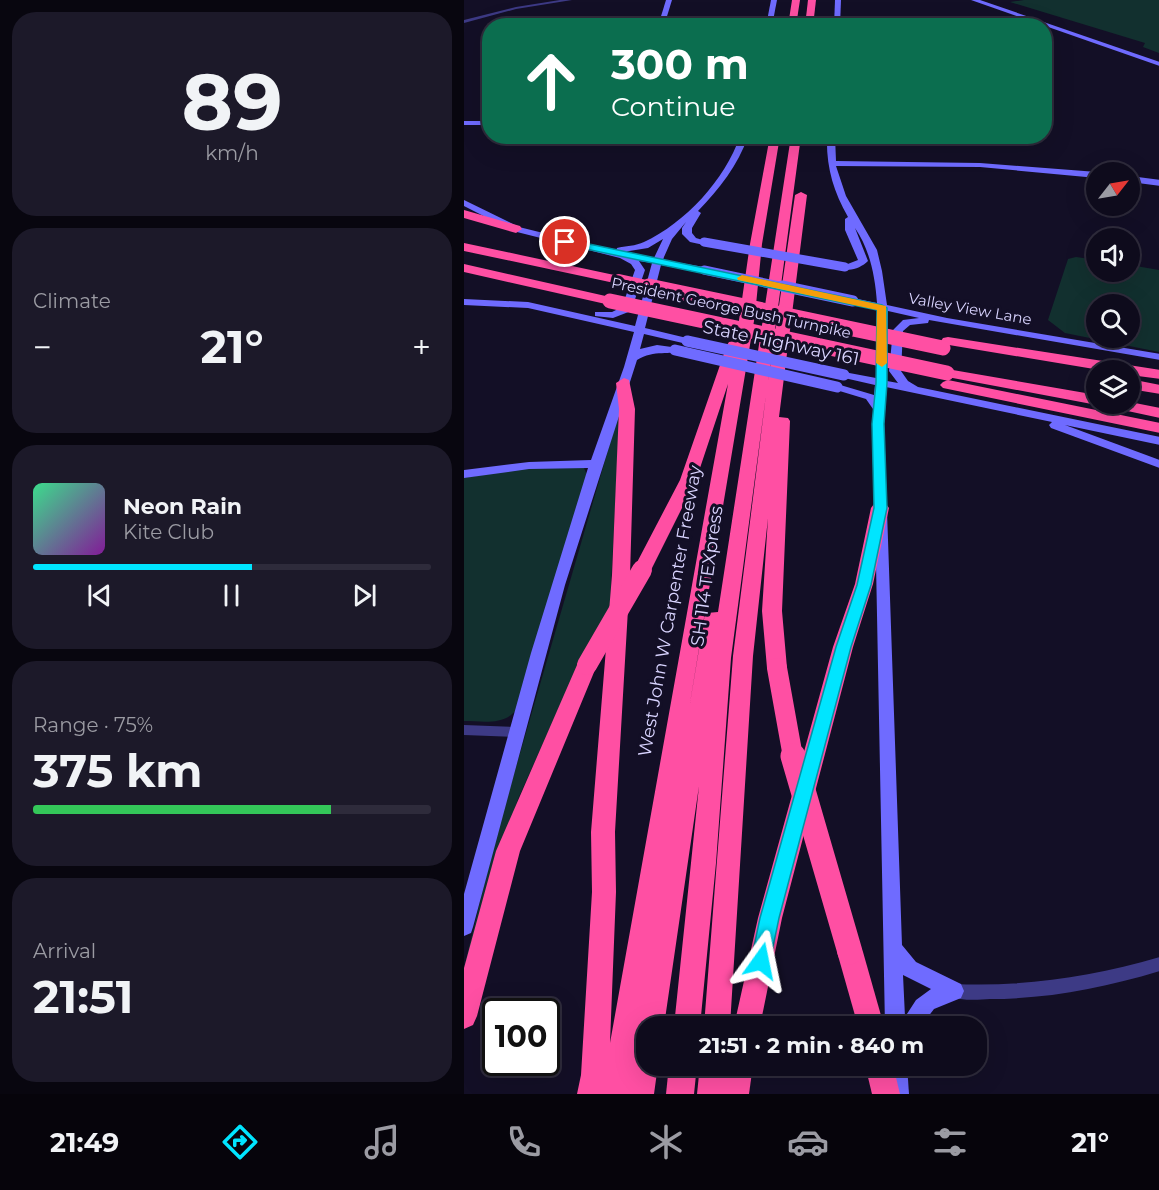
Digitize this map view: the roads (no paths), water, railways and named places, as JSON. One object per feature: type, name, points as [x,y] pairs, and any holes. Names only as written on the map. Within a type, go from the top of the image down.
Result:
[{"type":"highway","points":[[793,18],[796,0]]},
{"type":"highway","points":[[810,18],[812,0]]},
{"type":"highway","name":"West John W Carpenter Freeway","points":[[615,1094],[695,614],[748,315],[756,244],[774,144]]},
{"type":"highway","name":"SH 114 TEXpress","points":[[688,1016],[704,863],[721,658],[795,144]]},
{"type":"highway","points":[[718,1016],[743,656],[807,144]]},
{"type":"highway","name":"SH 114 TEXpress","points":[[653,1016],[747,396],[777,166],[772,161]]},
{"type":"highway","points":[[464,214],[516,229]]},
{"type":"highway","name":"President George Bush Turnpike","points":[[464,247],[833,325],[891,331],[945,345]]},
{"type":"highway","name":"President George Bush Turnpike","points":[[464,268],[778,336],[947,379]]},
{"type":"highway","points":[[464,1016],[508,851],[587,665],[642,570],[688,480],[725,366],[748,315]]},
{"type":"highway","points":[[945,345],[1086,365]]},
{"type":"highway","points":[[945,345],[1086,376]]},
{"type":"highway","points":[[1140,372],[1160,375]]},
{"type":"highway","points":[[947,379],[1086,398]]},
{"type":"highway","points":[[947,379],[1160,428]]},
{"type":"highway","points":[[592,1094],[595,1075],[603,904],[603,832],[621,575],[627,410],[624,383]]},
{"type":"highway","points":[[1140,386],[1160,390]]},
{"type":"highway","points":[[775,387],[783,402],[772,611],[777,668],[793,757],[867,1016]]},
{"type":"highway","points":[[1140,409],[1160,413]]},
{"type":"highway","points":[[749,1016],[770,918],[843,647],[864,585],[880,508]]},
{"type":"highway","points":[[640,1094],[643,1076]]},
{"type":"highway","points":[[680,1094],[682,1076]]},
{"type":"highway","points":[[711,1094],[713,1076]]},
{"type":"highway","points":[[735,1094],[737,1076]]},
{"type":"main road","points":[[663,18],[669,0]]},
{"type":"main road","points":[[770,18],[773,0]]},
{"type":"main road","points":[[837,18],[838,0]]},
{"type":"main road","points":[[974,0],[1026,18]]},
{"type":"main road","points":[[988,0],[1042,18]]},
{"type":"main road","points":[[1052,21],[1160,57]]},
{"type":"main road","points":[[1052,27],[1160,64]]},
{"type":"main road","points":[[464,123],[482,123]]},
{"type":"main road","points":[[600,251],[645,246],[675,227],[705,199],[737,157],[741,144]]},
{"type":"main road","points":[[831,144],[833,177],[851,215],[872,249],[882,308],[880,508],[895,1016]]},
{"type":"main road","points":[[831,164],[980,165],[1086,174]]},
{"type":"main road","points":[[1140,180],[1160,183]]},
{"type":"main road","points":[[705,199],[704,206],[687,228],[687,234],[693,240],[845,267],[858,265],[863,261],[850,230],[851,215]]},
{"type":"main road","name":"Valley View Lane","points":[[464,203],[516,229],[600,251],[704,270],[947,321],[1160,357]]},
{"type":"main road","points":[[464,927],[594,464],[624,383],[658,261],[675,227]]},
{"type":"main road","points":[[567,313],[609,315],[627,309],[639,267],[631,260],[600,251]]},
{"type":"main road","name":"State Highway 161","points":[[464,302],[528,305],[925,393],[1160,441]]},
{"type":"main road","points":[[925,393],[904,383],[895,371],[898,330],[902,325],[914,321],[947,321]]},
{"type":"main road","points":[[631,359],[648,349],[675,350],[837,387],[870,397],[880,408]]},
{"type":"main road","points":[[1022,413],[1160,464]]},
{"type":"main road","points":[[464,474],[521,465],[594,464]]},
{"type":"main road","points":[[894,950],[909,968],[953,991]]},
{"type":"main road","points":[[915,1016],[935,995],[953,991]]},
{"type":"street","points":[[464,21],[515,8],[570,0]]},
{"type":"street","points":[[464,730],[517,732]]},
{"type":"street","points":[[953,991],[1003,994],[1096,983],[1160,964]]}]
